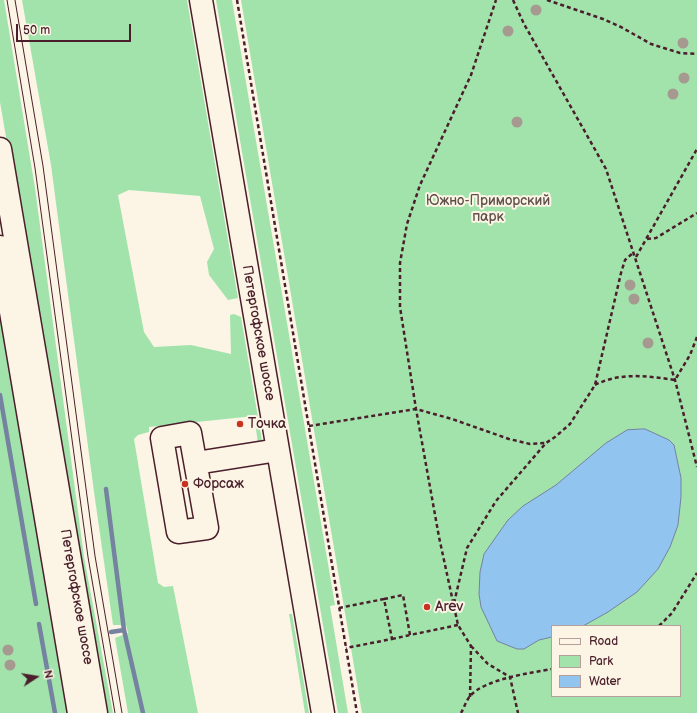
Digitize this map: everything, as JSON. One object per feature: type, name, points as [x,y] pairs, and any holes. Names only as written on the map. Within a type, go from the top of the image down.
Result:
[{"type":"main road","name":"Петергофское шоссе","points":[[201,0],[278,450],[296,602],[323,713]]},
{"type":"main road","name":"Петергофское шоссе","points":[[0,149],[96,713]]},
{"type":"main road","name":"Петергофское шоссе","points":[[0,247],[79,713]]},
{"type":"main road","points":[[196,463],[278,450]]},
{"type":"path","points":[[237,0],[357,713]]},
{"type":"path","points":[[496,0],[471,75],[420,185],[407,224],[400,263],[400,307],[416,409],[439,537],[458,625],[471,646],[488,664],[510,677],[518,713]]},
{"type":"path","points":[[513,0],[524,24],[606,169],[675,380],[697,467]]},
{"type":"path","points":[[547,0],[603,19],[651,44],[680,54],[697,54]]},
{"type":"path","points":[[636,257],[697,149]]},
{"type":"path","points":[[646,239],[656,238],[697,213]]},
{"type":"path","points":[[454,606],[467,548],[496,501],[546,443],[555,438],[570,424],[594,385],[621,273],[625,260],[634,252]]},
{"type":"path","points":[[675,380],[690,355],[697,337]]},
{"type":"path","points":[[594,385],[613,378],[624,376],[675,380]]},
{"type":"path","points":[[309,426],[416,409],[452,419],[509,439],[530,444],[546,443]]},
{"type":"path","points":[[659,625],[672,613],[697,573]]},
{"type":"path","points":[[339,608],[403,595],[410,635]]},
{"type":"path","points":[[384,599],[392,639]]},
{"type":"path","points":[[346,648],[458,625]]},
{"type":"path","points":[[470,696],[471,646]]},
{"type":"path","points":[[461,713],[470,696],[481,688],[510,677],[551,669]]},
{"type":"green space","points":[[0,0],[4,0],[35,188],[84,557],[113,713],[105,713],[0,102]]},
{"type":"green space","points":[[22,0],[187,0],[238,298],[228,300],[209,275],[207,262],[214,249],[200,196],[129,190],[118,195],[144,332],[154,347],[191,345],[231,354],[230,315],[234,314],[241,317],[263,444],[258,443],[254,416],[149,427],[149,432],[138,435],[134,439],[158,583],[164,587],[173,586],[198,713],[128,713],[115,638],[128,633],[126,625],[113,625],[51,165]]},
{"type":"green space","points":[[216,0],[232,0],[335,605],[330,606],[348,713],[338,713]]},
{"type":"green space","name":"Южно-Приморский парк","points":[[241,0],[697,0],[697,713],[362,713]]},
{"type":"green space","points":[[0,292],[72,713],[0,713]]},
{"type":"green space","points":[[289,614],[292,614],[309,713],[305,713]]},
{"type":"water","points":[[645,429],[669,440],[674,445],[681,478],[681,497],[678,525],[670,547],[658,569],[637,592],[608,612],[585,625],[551,625],[551,637],[539,640],[524,649],[517,649],[497,641],[481,607],[479,594],[480,572],[484,554],[508,520],[523,506],[556,485],[606,443],[627,430]]},
{"type":"waterway","points":[[0,395],[36,604]]},
{"type":"waterway","points":[[106,489],[124,630],[111,632]]},
{"type":"waterway","points":[[39,624],[55,713]]},
{"type":"waterway","points":[[124,630],[143,713]]},
{"type":"tram line","points":[[7,0],[35,168],[88,557],[115,713]]},
{"type":"tram line","points":[[15,0],[43,166],[95,556],[122,713]]},
{"type":"place","name":"Точка","points":[[240,424]]},
{"type":"place","name":"Форсаж","points":[[185,484]]},
{"type":"place","name":"Arev","points":[[427,607]]}]
